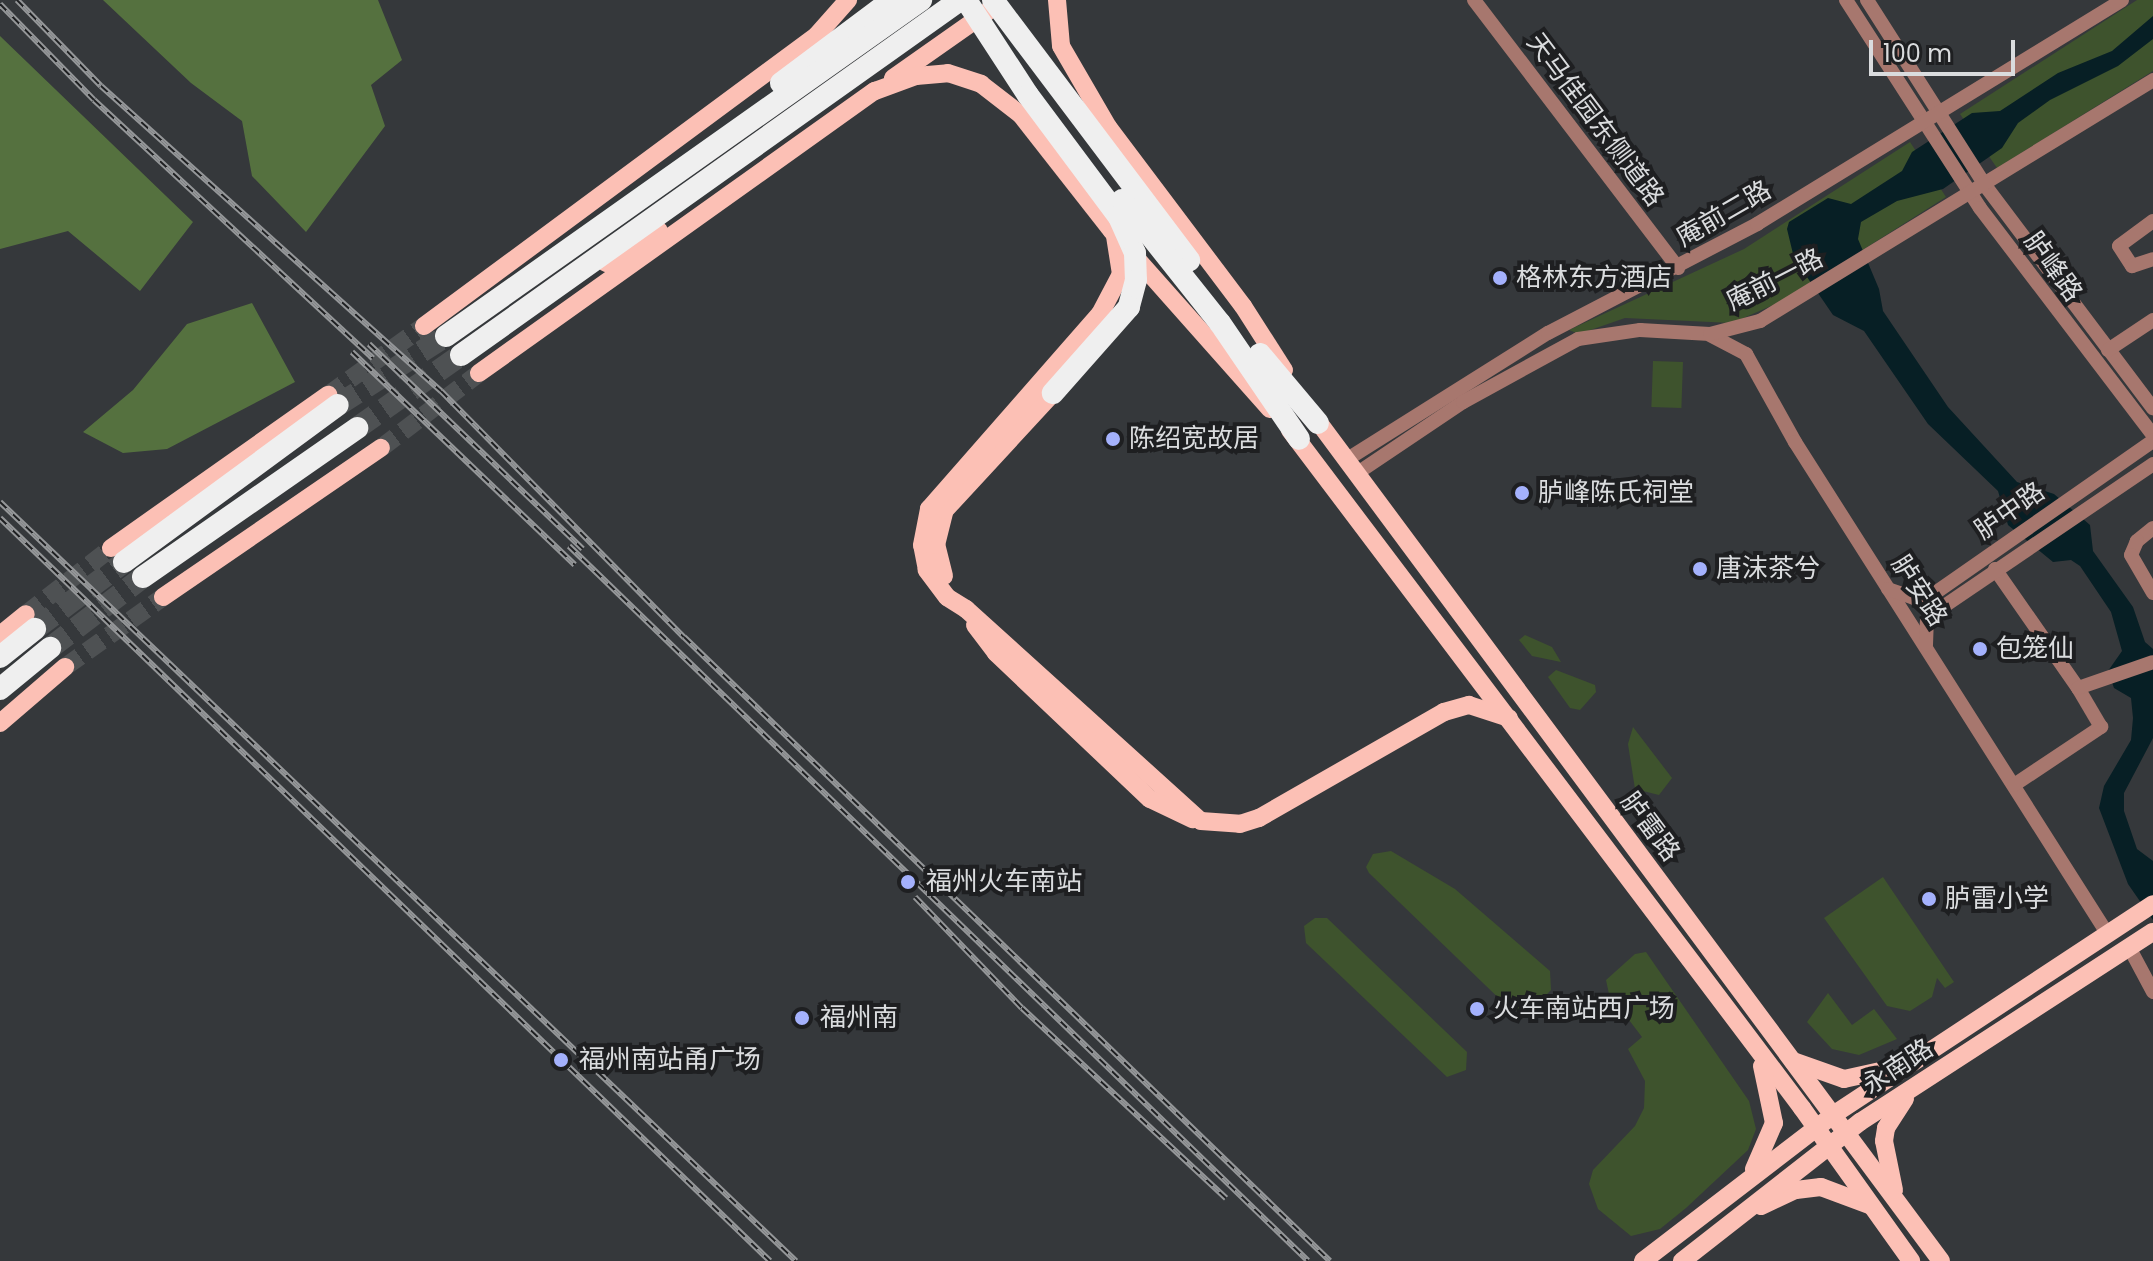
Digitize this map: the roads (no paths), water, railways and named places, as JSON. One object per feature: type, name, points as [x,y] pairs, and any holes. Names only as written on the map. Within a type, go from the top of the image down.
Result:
[{"type":"highway","points":[[660,185],[823,47],[892,0]]},
{"type":"highway","points":[[446,336],[921,0]]},
{"type":"highway","points":[[461,355],[963,0],[1028,95],[1119,217],[1135,253],[1129,307],[1046,387]]},
{"type":"highway","points":[[972,0],[1225,319],[1318,423]]},
{"type":"highway","points":[[993,0],[1225,319],[1299,439]]},
{"type":"highway","points":[[117,555],[333,400]]},
{"type":"highway","points":[[143,577],[357,428]]},
{"type":"highway","points":[[0,657],[30,621]]},
{"type":"highway","points":[[0,689],[50,648]]},
{"type":"main road","points":[[424,326],[615,179],[817,35],[848,0]]},
{"type":"main road","points":[[479,373],[1003,0]]},
{"type":"main road","points":[[1057,0],[1061,46],[1108,127]]},
{"type":"main road","points":[[615,179],[823,47]]},
{"type":"main road","points":[[1021,115],[1016,81],[1045,59],[1061,65],[1108,127]]},
{"type":"main road","name":"胪雷路","points":[[875,91],[916,76],[948,73],[981,84],[1021,115],[1112,231],[1212,348],[1299,439],[1749,1038],[1911,1261]]},
{"type":"main road","name":"胪雷路","points":[[1108,127],[1243,306],[1318,423],[1941,1261]]},
{"type":"main road","points":[[503,326],[768,165]]},
{"type":"main road","points":[[1112,231],[1122,264],[1111,298],[1046,387],[955,493],[941,518],[938,562],[966,609],[1201,821],[1240,824],[1259,818],[1444,712],[1469,705],[1509,718]]},
{"type":"main road","points":[[163,597],[381,448]]},
{"type":"main road","points":[[0,635],[30,621]]},
{"type":"main road","points":[[0,723],[65,667]]},
{"type":"main road","points":[[1643,1261],[1833,1115],[2153,904]]},
{"type":"main road","name":"永南路","points":[[1682,1261],[1845,1132],[2142,939]]},
{"type":"main road","points":[[1741,1186],[1767,1150],[1774,1123],[1770,1084],[1749,1038]]},
{"type":"main road","points":[[1789,1058],[1844,1079],[1916,1060]]},
{"type":"main road","points":[[1900,1207],[1886,1167],[1884,1141],[1895,1111],[1914,1087]]},
{"type":"main road","points":[[1737,1217],[1796,1190],[1821,1187],[1872,1206]]},
{"type":"street","name":"天马佳园东侧道路","points":[[1474,0],[1678,268]]},
{"type":"street","name":"胪峰路","points":[[1846,0],[1966,188],[2153,438]]},
{"type":"street","name":"胪峰路","points":[[1867,0],[1980,179],[2153,408]]},
{"type":"street","name":"庵前二路","points":[[1351,467],[1548,333],[1678,268],[1927,127],[2122,0]]},
{"type":"street","name":"庵前一路","points":[[1351,467],[1578,339],[1640,330],[1710,334],[1760,321],[1861,261],[1980,179],[2153,80]]},
{"type":"street","points":[[2153,221],[2119,246],[2132,266],[2153,259]]},
{"type":"street","points":[[1710,334],[1746,354],[1749,332],[1760,321]]},
{"type":"street","points":[[2110,353],[2152,323]]},
{"type":"street","name":"胪安路","points":[[1746,354],[1888,589],[2107,933]]},
{"type":"street","name":"胪中路","points":[[1926,645],[1927,622],[1934,613],[1995,569],[2016,545],[2070,499],[2153,438]]},
{"type":"street","name":"胪中路","points":[[1888,589],[1914,598],[1928,596],[2082,510],[2153,464]]},
{"type":"street","points":[[2153,528],[2137,541],[2131,555],[2153,593]]},
{"type":"street","points":[[1995,569],[2078,688],[2101,727],[2014,785]]},
{"type":"street","points":[[2078,688],[2153,662]]},
{"type":"street","points":[[2142,939],[2153,992]]},
{"type":"water","points":[[2153,16],[2153,39],[2118,66],[2050,100],[2018,123],[2002,148],[1943,189],[1897,201],[1861,222],[1858,239],[1879,289],[1883,311],[1948,407],[2017,482],[2054,494],[2090,525],[2093,551],[2133,607],[2145,642],[2153,649],[2153,738],[2124,793],[2124,811],[2137,849],[2153,861],[2153,920],[2128,884],[2099,808],[2104,786],[2131,740],[2133,718],[2131,698],[2114,688],[2108,671],[2122,651],[2111,612],[2080,566],[2071,560],[2053,562],[2008,525],[1998,491],[1928,424],[1864,331],[1833,315],[1794,258],[1787,229],[1789,222],[1828,198],[1851,204],[1902,171],[1912,152],[1972,113],[2000,111],[2058,73],[2112,51]]},
{"type":"tunnel","points":[[328,395],[424,326]]},
{"type":"tunnel","points":[[338,405],[446,336]]},
{"type":"tunnel","points":[[357,428],[461,355]]},
{"type":"tunnel","points":[[381,448],[479,373]]},
{"type":"tunnel","points":[[26,614],[111,548]]},
{"type":"tunnel","points":[[35,629],[124,562]]},
{"type":"tunnel","points":[[50,648],[143,577]]},
{"type":"tunnel","points":[[65,667],[163,597]]},
{"type":"railway","points":[[17,0],[101,86],[441,391],[684,637],[1330,1261]]},
{"type":"railway","points":[[0,4],[94,100],[373,358]]},
{"type":"railway","points":[[369,344],[583,549]]},
{"type":"railway","points":[[352,352],[575,565]]},
{"type":"railway","points":[[0,502],[796,1261]]},
{"type":"railway","points":[[0,518],[770,1261]]},
{"type":"railway","points":[[569,546],[1308,1261]]},
{"type":"railway","points":[[915,897],[1022,1008],[1226,1198]]},
{"type":"place","name":"格林东方酒店","points":[[1500,278]]},
{"type":"place","name":"陈绍宽故居","points":[[1113,439]]},
{"type":"place","name":"胪峰陈氏祠堂","points":[[1522,493]]},
{"type":"place","name":"唐沫茶兮","points":[[1700,569]]},
{"type":"place","name":"包笼仙","points":[[1980,649]]},
{"type":"place","name":"福州火车南站","points":[[908,882]]},
{"type":"place","name":"胪雷小学","points":[[1929,899]]},
{"type":"place","name":"火车南站西广场","points":[[1477,1009]]},
{"type":"place","name":"福州南","points":[[802,1018]]},
{"type":"place","name":"福州南站甬广场","points":[[561,1060]]}]
